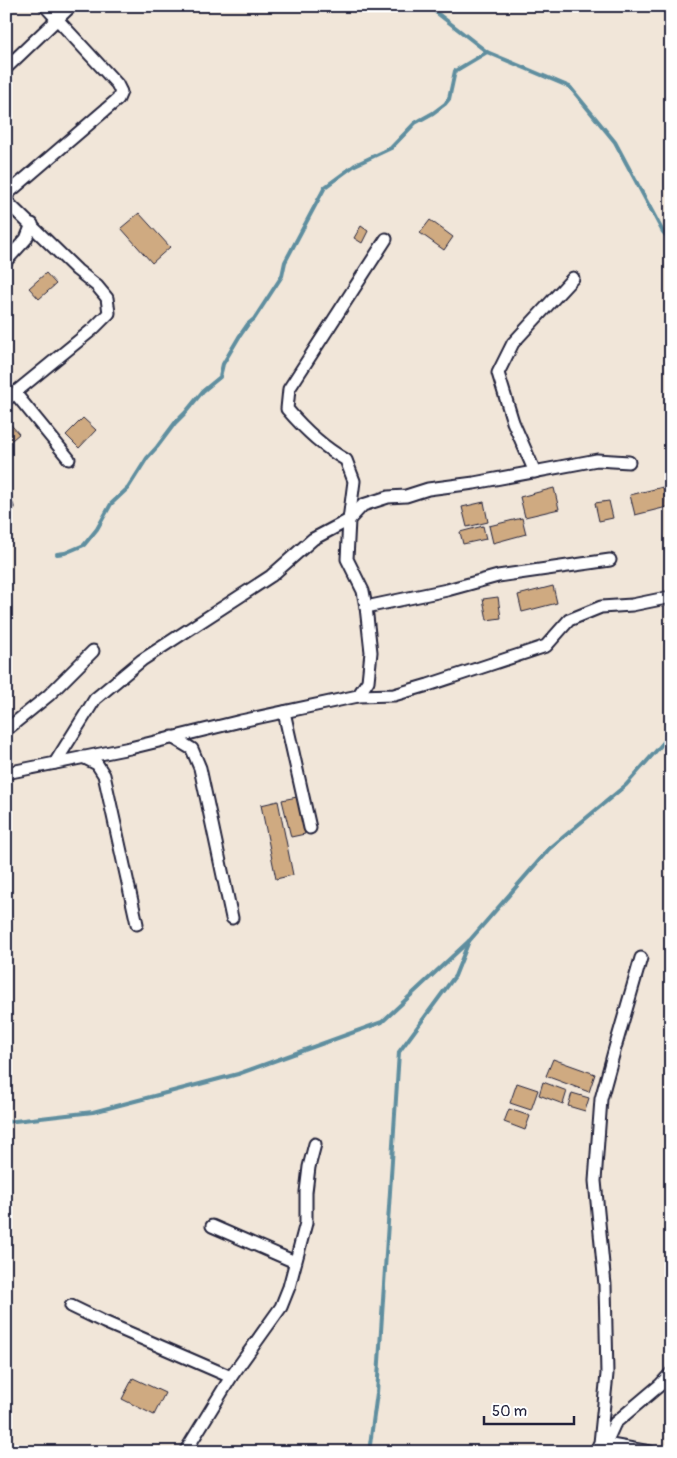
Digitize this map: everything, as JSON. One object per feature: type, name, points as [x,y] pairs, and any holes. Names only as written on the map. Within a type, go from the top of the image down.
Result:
[{"type":"street","points":[[6,195],[118,99],[121,92],[117,84],[44,6]]},
{"type":"street","points":[[6,68],[71,6]]},
{"type":"street","points":[[6,200],[77,270],[97,286],[107,298],[109,313],[93,329],[10,397],[69,459]]},
{"type":"street","points":[[6,261],[26,239],[32,224]]},
{"type":"street","points":[[358,696],[368,681],[371,652],[363,591],[347,559],[354,481],[346,460],[332,452],[302,426],[287,409],[289,389],[386,240]]},
{"type":"street","points":[[535,472],[513,422],[498,373],[513,343],[573,278]]},
{"type":"street","points":[[55,763],[95,699],[142,660],[271,576],[313,539],[349,520],[363,505],[388,497],[406,496],[428,489],[474,483],[597,460],[629,462]]},
{"type":"street","points":[[366,608],[447,590],[498,576],[610,560]]},
{"type":"street","points":[[6,772],[83,757],[358,696],[394,695],[546,646],[569,620],[601,608],[632,605],[671,597]]},
{"type":"street","points":[[6,730],[49,695],[93,651]]},
{"type":"street","points":[[284,712],[310,828]]},
{"type":"street","points":[[172,737],[192,749],[200,768],[232,918]]},
{"type":"street","points":[[83,757],[97,764],[104,775],[137,924]]},
{"type":"street","points":[[600,1447],[607,1374],[605,1284],[595,1182],[602,1099],[641,958]]},
{"type":"street","points":[[184,1452],[231,1377],[281,1307],[289,1287],[306,1223],[306,1192],[309,1166],[315,1144]]},
{"type":"street","points":[[212,1226],[295,1262]]},
{"type":"street","points":[[71,1306],[231,1377]]},
{"type":"street","points":[[600,1447],[615,1423],[660,1385],[671,1373]]},
{"type":"street","points":[[600,1447],[650,1452]]},
{"type":"building","points":[[139,213],[170,247],[152,263],[121,228]]},
{"type":"building","points":[[430,220],[453,237],[444,250],[420,233]]},
{"type":"building","points":[[361,226],[368,231],[362,243],[354,238]]},
{"type":"building","points":[[46,273],[56,284],[39,299],[29,288]]},
{"type":"building","points":[[83,418],[96,430],[79,448],[66,435]]},
{"type":"building","points":[[6,419],[19,434],[6,445]]},
{"type":"building","points":[[663,487],[667,507],[635,515],[630,495]]},
{"type":"building","points":[[554,488],[559,509],[525,517],[520,497]]},
{"type":"building","points":[[609,501],[613,518],[599,521],[595,503]]},
{"type":"building","points":[[484,502],[488,522],[467,527],[462,507]]},
{"type":"building","points":[[522,518],[526,534],[493,543],[489,526]]},
{"type":"building","points":[[483,526],[486,539],[463,544],[460,532]]},
{"type":"building","points":[[553,586],[557,603],[522,612],[518,595]]},
{"type":"building","points":[[498,597],[501,618],[487,620],[483,599]]},
{"type":"building","points":[[297,797],[305,834],[291,837],[282,800]]},
{"type":"building","points":[[278,801],[293,875],[276,879],[261,805]]},
{"type":"building","points":[[553,1059],[595,1074],[589,1092],[546,1076]]},
{"type":"building","points":[[543,1082],[567,1091],[563,1104],[539,1095]]},
{"type":"building","points":[[517,1083],[538,1090],[531,1110],[510,1103]]},
{"type":"building","points":[[572,1093],[589,1098],[585,1111],[568,1106]]},
{"type":"building","points":[[509,1109],[530,1116],[525,1130],[504,1122]]},
{"type":"building","points":[[133,1378],[165,1393],[154,1415],[122,1399]]},
{"type":"waterway","points":[[428,6],[487,52],[570,87],[615,142],[663,232],[671,241]]},
{"type":"waterway","points":[[57,554],[65,553],[84,545],[97,529],[111,504],[128,488],[147,458],[175,423],[203,391],[220,377],[223,364],[239,337],[254,319],[282,276],[285,262],[325,187],[355,165],[391,148],[415,123],[445,104],[449,99],[455,71],[487,52]]},
{"type":"waterway","points":[[6,1122],[93,1112],[238,1074],[382,1022],[470,940],[549,849],[626,785],[671,734]]},
{"type":"waterway","points":[[369,1452],[377,1393],[399,1052],[455,976],[469,941]]}]
